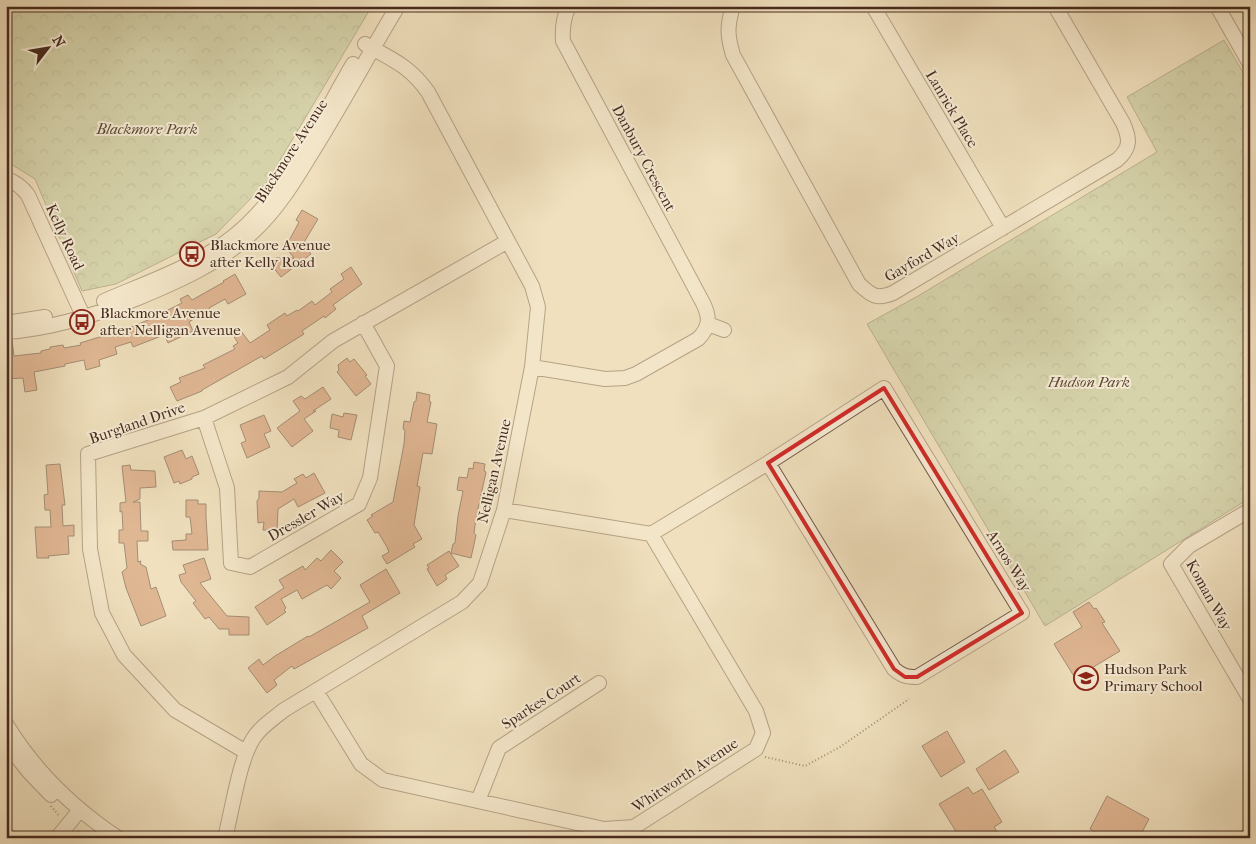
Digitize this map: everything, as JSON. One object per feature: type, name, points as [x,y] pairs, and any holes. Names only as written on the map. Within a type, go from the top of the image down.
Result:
[{"type":"street","name":"Blackmore Avenue","points":[[6,332],[44,326],[126,303],[212,263],[252,233],[272,212],[333,119],[387,6]]},
{"type":"street","name":"Blackmore Avenue","points":[[369,46],[398,6]]},
{"type":"street","name":"Danbury Crescent","points":[[569,6],[564,18],[563,41],[703,303],[709,318],[708,324]]},
{"type":"street","name":"Gayford Way","points":[[733,6],[728,22],[728,38],[733,55],[859,284],[867,292],[884,297],[1124,155],[1128,146],[1128,134],[1123,123],[1055,6]]},
{"type":"street","name":"Lanrick Place","points":[[872,6],[1003,228]]},
{"type":"street","points":[[1217,6],[1250,64]]},
{"type":"street","points":[[1224,6],[1250,49]]},
{"type":"street","name":"Nelligan Avenue","points":[[225,838],[246,752],[254,738],[267,724],[284,710],[462,602],[480,583],[504,510],[532,366],[538,307],[532,286],[428,92],[403,65],[369,46]]},
{"type":"street","name":"Kelly Road","points":[[6,179],[13,181],[28,195],[82,314]]},
{"type":"street","name":"Burgland Drive","points":[[246,752],[176,710],[124,655],[102,613],[90,549],[88,454],[204,418],[288,377],[333,341],[508,241]]},
{"type":"street","name":"Blackmore Avenue","points":[[6,323],[82,314]]},
{"type":"street","name":"Dressler Way","points":[[204,418],[227,488],[230,563],[250,567],[359,504],[370,478],[387,366],[363,323]]},
{"type":"street","points":[[532,366],[605,379],[626,378],[698,339],[708,324],[724,330]]},
{"type":"street","name":"Arnos Way","points":[[651,534],[768,463],[884,388],[1022,613],[917,677],[905,677],[899,674],[894,669],[768,463]]},
{"type":"street","points":[[504,510],[651,534]]},
{"type":"street","name":"Koman Way","points":[[1250,510],[1189,546],[1171,564],[1250,699]]},
{"type":"street","name":"Whitworth Avenue","points":[[316,691],[361,764],[383,780],[604,830],[634,827],[756,748],[764,733],[756,711],[651,534]]},
{"type":"street","name":"Sparkes Court","points":[[478,801],[499,748],[599,684]]},
{"type":"street","points":[[6,724],[29,756],[77,814],[118,838]]},
{"type":"street","points":[[6,743],[30,772],[101,838]]},
{"type":"street","points":[[57,838],[77,814]]},
{"type":"path","points":[[756,748],[765,756],[805,766],[840,747],[909,699]]},
{"type":"highlighted area","points":[[884,388],[1022,613],[917,677],[905,677],[894,669],[768,463]]},
{"type":"green space","name":"Blackmore Park","points":[[6,6],[372,6],[267,182],[216,234],[116,284],[82,291],[35,179],[6,161]]},
{"type":"green space","name":"Hudson Park","points":[[1224,40],[1250,84],[1250,498],[1045,626],[867,324],[918,296],[1157,152],[1127,97]]},
{"type":"building","points":[[302,210],[318,219],[303,244],[311,254],[281,277],[272,266],[276,258],[294,258],[283,244],[290,239],[299,222],[296,220]]},
{"type":"building","points":[[351,267],[362,284],[333,305],[336,309],[325,318],[324,316],[302,331],[304,334],[264,359],[262,356],[202,391],[177,401],[170,387],[181,382],[179,378],[205,368],[203,365],[235,349],[233,346],[238,343],[231,332],[238,327],[250,343],[270,330],[267,325],[285,313],[287,316],[312,301],[315,305],[332,292],[330,289],[344,279],[341,274]]},
{"type":"building","points":[[235,274],[246,294],[228,304],[225,299],[209,308],[189,322],[193,331],[168,343],[164,335],[133,347],[131,342],[115,347],[117,354],[99,360],[100,366],[86,370],[84,360],[34,372],[37,390],[25,392],[23,378],[6,379],[6,341],[12,340],[14,356],[41,353],[41,351],[50,349],[50,347],[63,345],[64,348],[81,345],[80,343],[148,320],[182,303],[180,299],[188,295],[192,300]]},
{"type":"building","points":[[347,358],[350,362],[354,359],[367,375],[365,376],[371,384],[356,396],[337,372],[339,370],[338,365]]},
{"type":"building","points":[[323,387],[331,399],[304,419],[313,431],[292,447],[277,428],[300,411],[293,401],[301,396],[305,399]]},
{"type":"building","points":[[417,392],[430,395],[429,401],[431,402],[427,422],[437,424],[432,454],[423,453],[417,486],[420,487],[414,525],[422,539],[413,544],[415,547],[387,564],[382,556],[389,552],[387,547],[378,532],[375,533],[367,520],[373,516],[371,515],[393,502],[404,444],[404,421],[410,422]]},
{"type":"building","points":[[344,413],[357,415],[351,440],[338,437],[339,430],[330,428],[332,414],[343,417]]},
{"type":"building","points":[[264,415],[271,431],[264,434],[270,447],[247,458],[241,443],[246,441],[240,425]]},
{"type":"building","points":[[182,450],[186,459],[192,456],[199,474],[180,484],[179,481],[174,483],[164,457]]},
{"type":"building","points":[[474,462],[485,464],[484,471],[486,472],[476,518],[474,533],[476,535],[471,558],[451,553],[455,543],[463,491],[457,490],[459,477],[467,478],[469,468],[473,469]]},
{"type":"building","points":[[60,464],[65,505],[62,505],[63,526],[74,525],[74,536],[68,536],[69,554],[37,558],[35,527],[51,527],[50,510],[45,510],[44,495],[48,494],[46,465]]},
{"type":"building","points":[[130,465],[131,470],[155,471],[156,487],[140,488],[140,499],[133,502],[140,502],[141,531],[148,531],[148,541],[137,541],[138,562],[141,561],[140,564],[146,567],[151,589],[156,587],[166,616],[141,626],[126,588],[122,572],[127,568],[124,543],[119,543],[119,530],[123,530],[120,503],[126,502],[122,466]]},
{"type":"building","points":[[314,473],[325,493],[298,507],[294,499],[278,509],[277,531],[263,530],[264,522],[258,523],[257,501],[259,491],[282,492],[297,483],[294,479],[303,474],[306,478]]},
{"type":"building","points":[[186,500],[198,500],[198,504],[206,504],[208,550],[173,550],[172,541],[186,540],[186,534],[192,534],[190,517],[186,517]]},
{"type":"building","points":[[331,550],[343,562],[334,571],[341,578],[331,589],[327,585],[302,599],[297,590],[281,599],[286,612],[267,625],[255,607],[284,588],[279,580],[303,566],[305,570],[317,558],[321,561]]},
{"type":"building","points":[[449,551],[459,566],[445,575],[447,579],[437,586],[427,569],[429,568],[427,565]]},
{"type":"building","points":[[204,558],[211,579],[200,583],[227,616],[249,617],[249,635],[229,635],[229,629],[219,629],[209,617],[205,619],[193,603],[196,601],[181,582],[179,575],[186,573],[183,565]]},
{"type":"building","points":[[386,569],[400,593],[362,616],[368,628],[294,669],[292,666],[274,680],[277,685],[267,693],[248,668],[259,659],[263,665],[308,636],[370,602],[360,585]]},
{"type":"building","points":[[1089,602],[1094,609],[1096,608],[1105,622],[1102,623],[1120,651],[1075,678],[1054,644],[1082,627],[1073,612]]},
{"type":"building","points":[[947,731],[965,762],[941,777],[922,746]]},
{"type":"building","points":[[1005,750],[1019,772],[989,790],[976,769]]},
{"type":"building","points":[[968,787],[973,794],[982,789],[1002,822],[994,827],[999,835],[994,838],[960,838],[939,804]]},
{"type":"building","points":[[1107,796],[1149,819],[1139,838],[1106,838],[1090,829]]},
{"type":"building","points":[[1250,826],[1250,838],[1231,838]]},
{"type":"place","name":"Blackmore Avenue after Kelly Road","points":[[192,254]]},
{"type":"place","name":"Blackmore Avenue after Nelligan Avenue","points":[[82,322]]},
{"type":"place","name":"Hudson Park Primary School","points":[[1086,678]]}]
